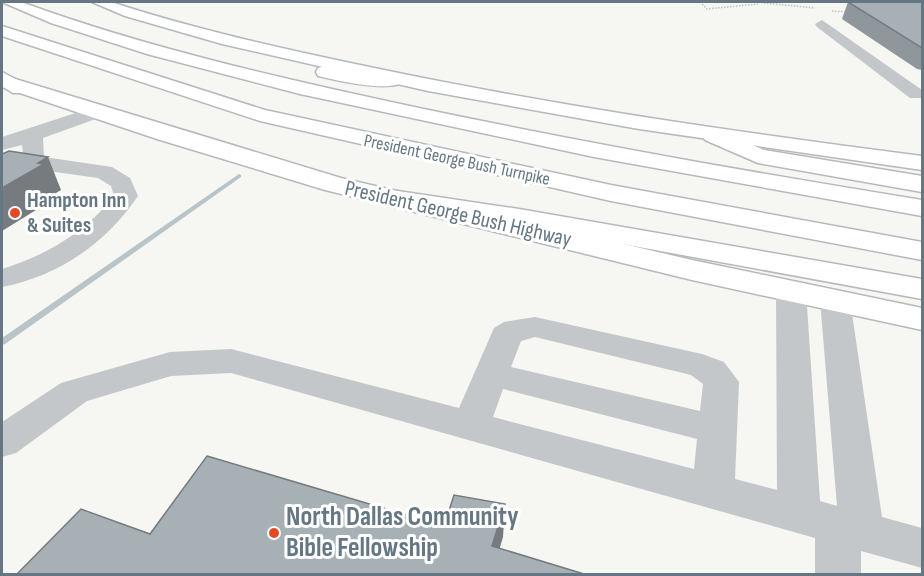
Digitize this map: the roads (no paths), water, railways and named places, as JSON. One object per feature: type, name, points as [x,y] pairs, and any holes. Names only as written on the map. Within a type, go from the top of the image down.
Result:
[{"type":"main road","name":"President George Bush Turnpike","points":[[9,2],[155,50],[337,96],[598,151],[922,208]]},
{"type":"main road","points":[[94,7],[276,62],[368,80],[397,79],[532,105],[713,135],[922,163]]},
{"type":"main road","name":"President George Bush Turnpike","points":[[2,31],[260,115],[611,193],[922,251]]},
{"type":"main road","name":"President George Bush Highway","points":[[8,83],[271,166],[390,198],[922,319]]},
{"type":"main road","points":[[713,135],[758,156],[922,184]]},
{"type":"main road","points":[[390,198],[519,217],[922,289]]},
{"type":"lane","points":[[827,21],[920,96]]},
{"type":"lane","points":[[2,144],[97,112]]},
{"type":"lane","points":[[12,167],[34,156],[32,135]]},
{"type":"lane","points":[[2,278],[16,274],[82,243],[114,216],[126,196],[122,183],[104,172],[12,167]]},
{"type":"lane","points":[[791,291],[832,524],[838,574]]},
{"type":"lane","points":[[832,524],[835,300]]},
{"type":"lane","points":[[470,426],[506,336],[515,329],[525,327],[702,366],[712,371],[721,382],[713,492]]},
{"type":"lane","points":[[2,442],[74,392],[170,364],[231,361],[922,548]]},
{"type":"lane","points":[[491,374],[717,429]]},
{"type":"waterway","points":[[2,342],[239,176]]},
{"type":"place","name":"Hampton Inn & Suites","points":[[15,213]]},
{"type":"place","name":"North Dallas Community Bible Fellowship","points":[[274,533]]}]
